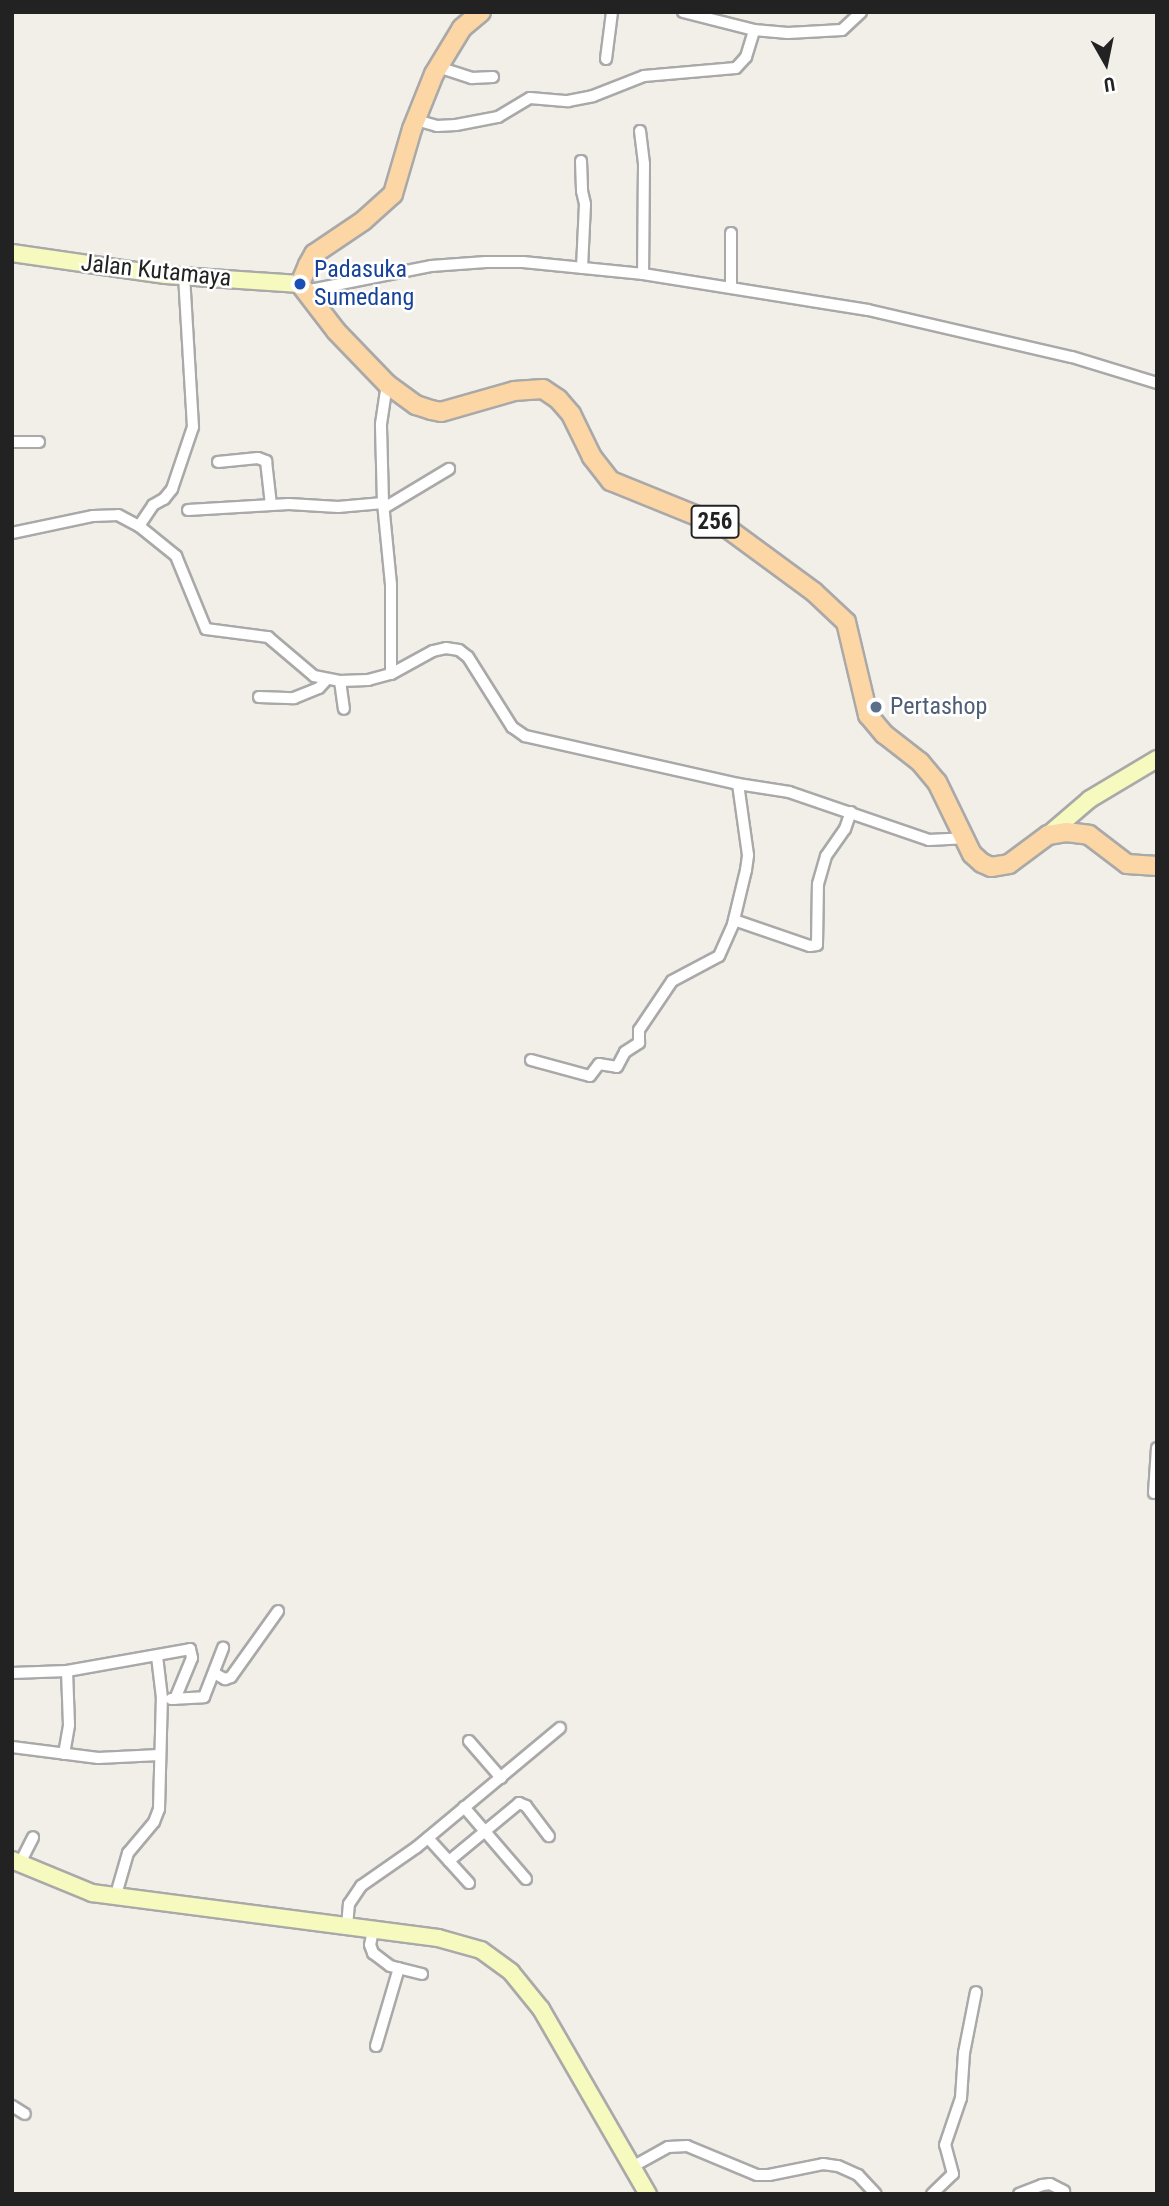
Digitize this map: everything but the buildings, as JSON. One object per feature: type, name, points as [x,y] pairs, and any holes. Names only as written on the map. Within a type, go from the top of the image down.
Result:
[{"type":"main road","points":[[302,287],[314,254],[387,201],[396,185],[416,120],[438,67],[467,21],[481,12]]},
{"type":"main road","name":"256","points":[[302,287],[336,331],[387,384],[416,405],[441,412],[514,391],[542,389],[558,399],[571,414],[592,457],[611,481],[727,528],[838,612],[852,634],[862,699],[868,715],[937,782],[963,838],[976,859],[991,867],[1009,864],[1048,835]]},
{"type":"main road","points":[[1048,835],[1082,833],[1126,864],[1157,866]]},
{"type":"street","points":[[606,59],[612,12]]},
{"type":"street","points":[[683,12],[713,16],[754,30],[837,31],[850,26],[861,12]]},
{"type":"street","points":[[416,120],[428,124],[456,125],[498,117],[530,98],[568,101],[603,93],[644,76],[736,68],[746,57],[754,30]]},
{"type":"street","points":[[438,67],[472,78],[493,77]]},
{"type":"street","points":[[640,131],[644,164],[643,274]]},
{"type":"street","points":[[581,161],[585,204],[582,268]]},
{"type":"street","points":[[731,233],[731,286]]},
{"type":"street","name":"Jalan Kutamaya","points":[[12,253],[184,276],[302,287]]},
{"type":"street","points":[[302,287],[439,265],[523,262],[643,274],[731,286],[867,310],[1023,345],[1157,383]]},
{"type":"street","points":[[139,526],[153,505],[164,499],[172,489],[193,427],[184,276]]},
{"type":"street","points":[[387,384],[381,424],[383,506],[391,585],[391,674]]},
{"type":"street","points":[[12,442],[38,442]]},
{"type":"street","points":[[218,462],[256,458],[266,461],[271,505]]},
{"type":"street","points":[[188,510],[271,505],[383,506],[449,469]]},
{"type":"street","points":[[12,533],[111,514],[127,518],[180,561],[206,629],[268,637],[307,673],[340,681],[391,674],[433,651],[459,650],[468,657],[512,727],[525,736],[738,784],[789,792],[929,840],[963,838]]},
{"type":"street","points":[[259,697],[294,698],[318,688],[327,679]]},
{"type":"street","points":[[340,681],[344,709]]},
{"type":"street","points":[[1048,835],[1090,799],[1157,759]]},
{"type":"street","points":[[531,1060],[590,1076],[599,1064],[617,1067],[625,1052],[639,1043],[639,1030],[668,985],[675,978],[716,959],[732,925],[748,855],[738,784]]},
{"type":"street","points":[[1082,833],[1083,815],[1090,799]]},
{"type":"street","points":[[732,925],[810,946],[817,945],[818,884],[826,856],[845,829],[851,812]]},
{"type":"street","points":[[1154,1493],[1157,1448]]},
{"type":"street","points":[[214,1673],[225,1679],[231,1677],[278,1611]]},
{"type":"street","points":[[162,1698],[203,1698],[223,1648]]},
{"type":"street","points":[[12,1673],[67,1671],[185,1649],[192,1652],[175,1699]]},
{"type":"street","points":[[115,1898],[128,1853],[157,1815],[162,1698],[157,1656]]},
{"type":"street","points":[[64,1754],[69,1725],[67,1671]]},
{"type":"street","points":[[347,1926],[349,1903],[361,1886],[428,1838],[560,1728]]},
{"type":"street","points":[[469,1741],[501,1778]]},
{"type":"street","points":[[12,1747],[98,1758],[159,1755]]},
{"type":"street","points":[[449,1861],[519,1803],[526,1806],[549,1836]]},
{"type":"street","points":[[464,1807],[482,1832],[526,1879]]},
{"type":"street","points":[[33,1837],[16,1863],[92,1894],[438,1938],[488,1954],[511,1972],[555,2032],[648,2194]]},
{"type":"street","points":[[428,1838],[469,1883]]},
{"type":"street","points":[[373,1930],[372,1951],[390,1966],[422,1974]]},
{"type":"street","points":[[376,2046],[399,1968]]},
{"type":"street","points":[[932,2194],[953,2174],[945,2145],[961,2098],[964,2053],[976,1992]]},
{"type":"street","points":[[12,2106],[25,2114]]},
{"type":"street","points":[[632,2167],[668,2147],[687,2146],[758,2175],[823,2164],[838,2166],[858,2175],[876,2194]]},
{"type":"street","points":[[1019,2194],[1050,2184],[1064,2191]]},
{"type":"place","name":"Padasuka Sumedang","points":[[300,284]]},
{"type":"place","name":"Pertashop","points":[[876,707]]}]
